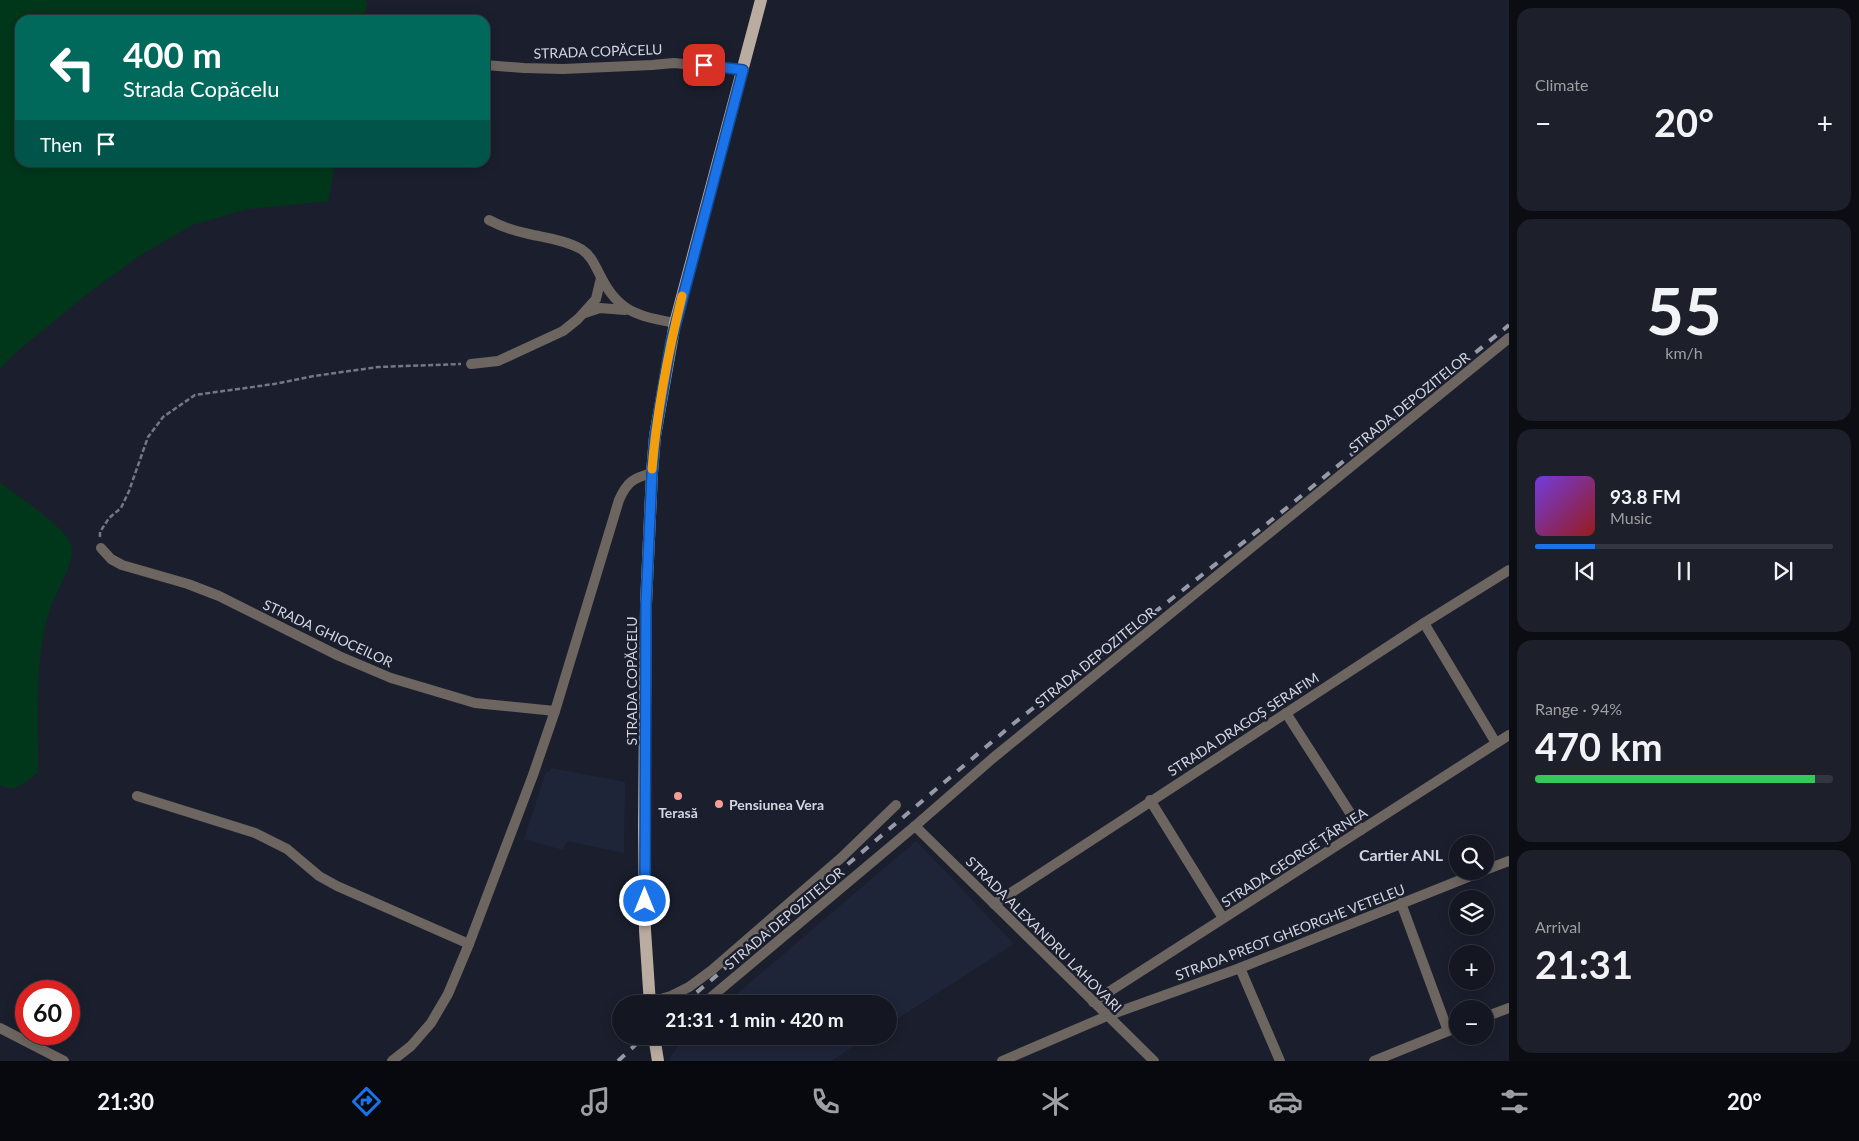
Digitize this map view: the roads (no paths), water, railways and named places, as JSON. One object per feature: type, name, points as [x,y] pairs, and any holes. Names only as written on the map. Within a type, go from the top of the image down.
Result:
[{"type":"main road","name":"STRADA COPĂCELU","points":[[649,995],[645,930],[644,827],[646,604],[652,473],[661,394],[675,322],[761,0]]},
{"type":"main road","points":[[658,1045],[658,1061]]},
{"type":"street","name":"STRADA COPĂCELU","points":[[490,65],[563,69],[674,63],[743,70]]},
{"type":"street","points":[[489,220],[514,230],[562,242],[581,250],[590,256],[608,291],[618,303],[642,316],[675,322]]},
{"type":"street","points":[[470,364],[487,363],[506,358],[563,331],[584,313],[596,299],[601,278]]},
{"type":"street","points":[[584,313],[600,308],[628,310]]},
{"type":"street","name":"STRADA DEPOZITELOR","points":[[714,995],[993,758],[1509,338]]},
{"type":"street","points":[[392,1061],[410,1046],[432,1023],[448,994],[533,775],[555,711],[619,500],[625,487],[632,480],[652,473]]},
{"type":"street","name":"STRADA GHIOCEILOR","points":[[100,548],[111,559],[122,565],[188,584],[219,596],[339,656],[391,678],[475,703],[555,711]]},
{"type":"street","name":"STRADA DRAGOȘ SERAFIM","points":[[994,904],[1150,800],[1509,570]]},
{"type":"street","points":[[1424,623],[1496,743]]},
{"type":"street","points":[[1286,713],[1361,830]]},
{"type":"street","name":"STRADA GEORGE ȚÂRNEA","points":[[1093,1002],[1509,735]]},
{"type":"street","points":[[138,796],[254,833],[287,849],[320,876],[337,886],[469,944]]},
{"type":"street","points":[[1150,800],[1223,918]]},
{"type":"street","points":[[673,995],[712,970],[841,858],[896,805]]},
{"type":"street","name":"STRADA ALEXANDRU LAHOVARI","points":[[915,826],[1154,1061]]},
{"type":"street","name":"STRADA PREOT GHEORGHE VETELEU","points":[[1494,867],[1509,861]]},
{"type":"street","name":"STRADA PREOT GHEORGHE VETELEU","points":[[1002,1061],[1107,1016],[1240,968],[1461,880]]},
{"type":"street","points":[[1401,903],[1449,1019]]},
{"type":"street","points":[[1240,968],[1280,1061]]},
{"type":"street","points":[[1494,1014],[1509,1008]]},
{"type":"street","points":[[0,1028],[64,1061]]},
{"type":"street","points":[[1374,1061],[1449,1031]]},
{"type":"railway","points":[[694,995],[1013,724],[1278,515],[1509,325]]},
{"type":"railway","points":[[618,1061],[635,1045]]},
{"type":"place","name":"Terasă","points":[[678,796]]},
{"type":"place","name":"Pensiunea Vera","points":[[719,804]]},
{"type":"district","name":"Cartier ANL","points":[[1401,854]]}]
